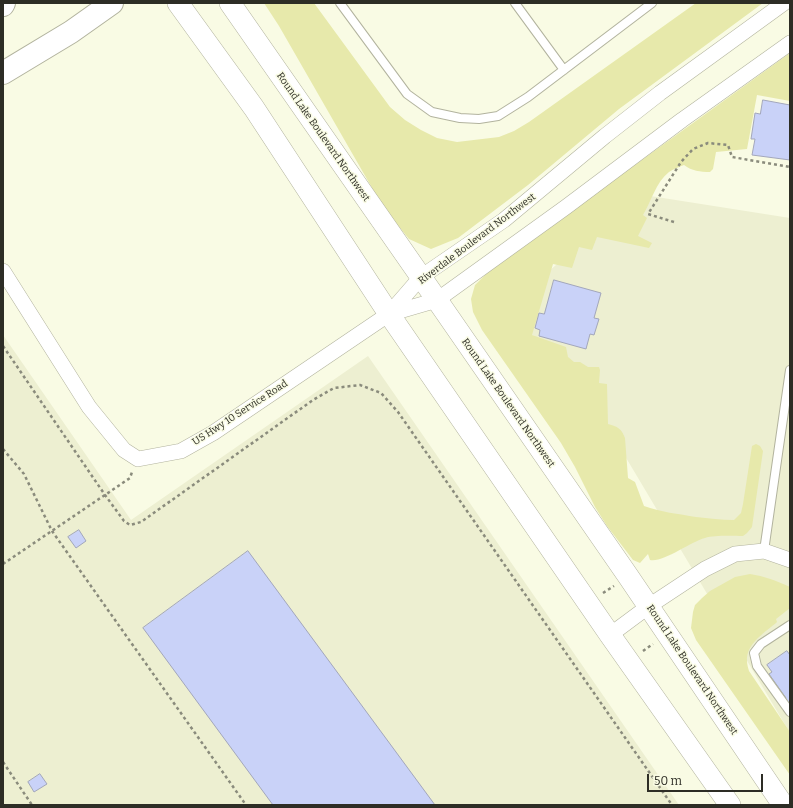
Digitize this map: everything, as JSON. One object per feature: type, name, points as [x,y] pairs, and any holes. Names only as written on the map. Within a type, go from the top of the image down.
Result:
[{"type":"highway","points":[[3,73],[71,32],[112,3]]},
{"type":"main road","points":[[178,3],[254,108],[389,314],[610,635],[730,805]]},
{"type":"main road","name":"Round Lake Boulevard Northwest","points":[[230,3],[649,606],[783,805]]},
{"type":"street","name":"Riverdale Boulevard Northwest","points":[[389,314],[422,278],[504,220],[605,136],[660,93],[784,3]]},
{"type":"street","points":[[389,314],[437,300],[790,43]]},
{"type":"street","points":[[3,271],[89,407],[124,450],[138,459]]},
{"type":"street","name":"US Hwy 10 Service Road","points":[[138,459],[181,451],[213,433],[389,314]]},
{"type":"street","points":[[610,635],[649,606],[704,569],[735,554],[764,551],[790,560]]},
{"type":"lane","points":[[340,3],[407,94],[432,112],[460,118],[480,119],[498,116],[528,97],[652,3]]},
{"type":"lane","points":[[515,3],[564,70]]},
{"type":"lane","points":[[764,551],[790,370]]},
{"type":"lane","points":[[790,625],[761,644],[754,653],[757,666],[790,712]]},
{"type":"path","points":[[674,222],[648,214],[681,162],[693,149],[708,143],[728,145],[732,156],[790,167]]},
{"type":"path","points":[[3,346],[105,495],[124,521],[130,524],[141,522],[313,400],[334,388],[360,385],[381,393],[403,419],[672,805]]},
{"type":"path","points":[[3,450],[24,474],[52,531],[246,805]]},
{"type":"path","points":[[3,564],[130,478],[138,459]]},
{"type":"path","points":[[603,593],[616,585]]},
{"type":"path","points":[[638,655],[653,644]]},
{"type":"path","points":[[3,762],[32,805]]},
{"type":"shaded area","points":[[644,195],[790,218],[790,733],[563,352],[526,332],[542,277]]},
{"type":"shaded area","points":[[3,335],[131,520],[368,356],[679,805],[3,805]]},
{"type":"green space","points":[[264,3],[314,3],[390,107],[405,120],[421,130],[437,138],[457,142],[499,137],[514,131],[529,122],[696,3],[763,3],[619,109],[528,185],[458,238],[431,249],[409,239],[383,207],[279,26]]},
{"type":"green space","points":[[790,53],[790,101],[757,95],[747,149],[716,152],[713,169],[710,172],[696,171],[684,165],[672,170],[664,176],[643,215],[647,218],[638,236],[652,243],[649,248],[597,237],[592,250],[579,247],[572,268],[553,264],[532,335],[566,347],[568,357],[574,362],[580,362],[588,367],[599,367],[599,383],[607,384],[608,424],[619,428],[624,435],[628,478],[635,482],[644,506],[696,517],[734,520],[741,513],[752,446],[756,444],[760,446],[763,451],[752,527],[747,533],[743,536],[718,536],[705,538],[655,560],[650,560],[648,554],[640,563],[633,560],[607,526],[595,507],[561,443],[482,330],[473,312],[471,299],[475,285],[499,263]]},
{"type":"green space","points":[[750,574],[770,579],[790,587],[790,608],[776,619],[777,622],[753,643],[747,661],[749,671],[790,732],[790,775],[696,640],[691,628],[695,605],[702,598],[710,591],[735,577]]},
{"type":"building","points":[[763,100],[790,105],[790,160],[752,155],[755,139],[751,139],[755,113],[760,114]]},
{"type":"building","points":[[554,280],[601,293],[594,318],[599,319],[594,335],[590,334],[586,349],[539,336],[540,330],[535,328],[539,313],[544,314]]},
{"type":"building","points":[[79,530],[86,541],[76,548],[68,537]]},
{"type":"building","points":[[248,551],[435,805],[273,805],[143,628]]},
{"type":"building","points":[[787,651],[790,655],[790,707],[785,699],[786,698],[769,674],[772,672],[767,665]]},
{"type":"building","points":[[40,774],[47,784],[34,792],[28,782]]}]
